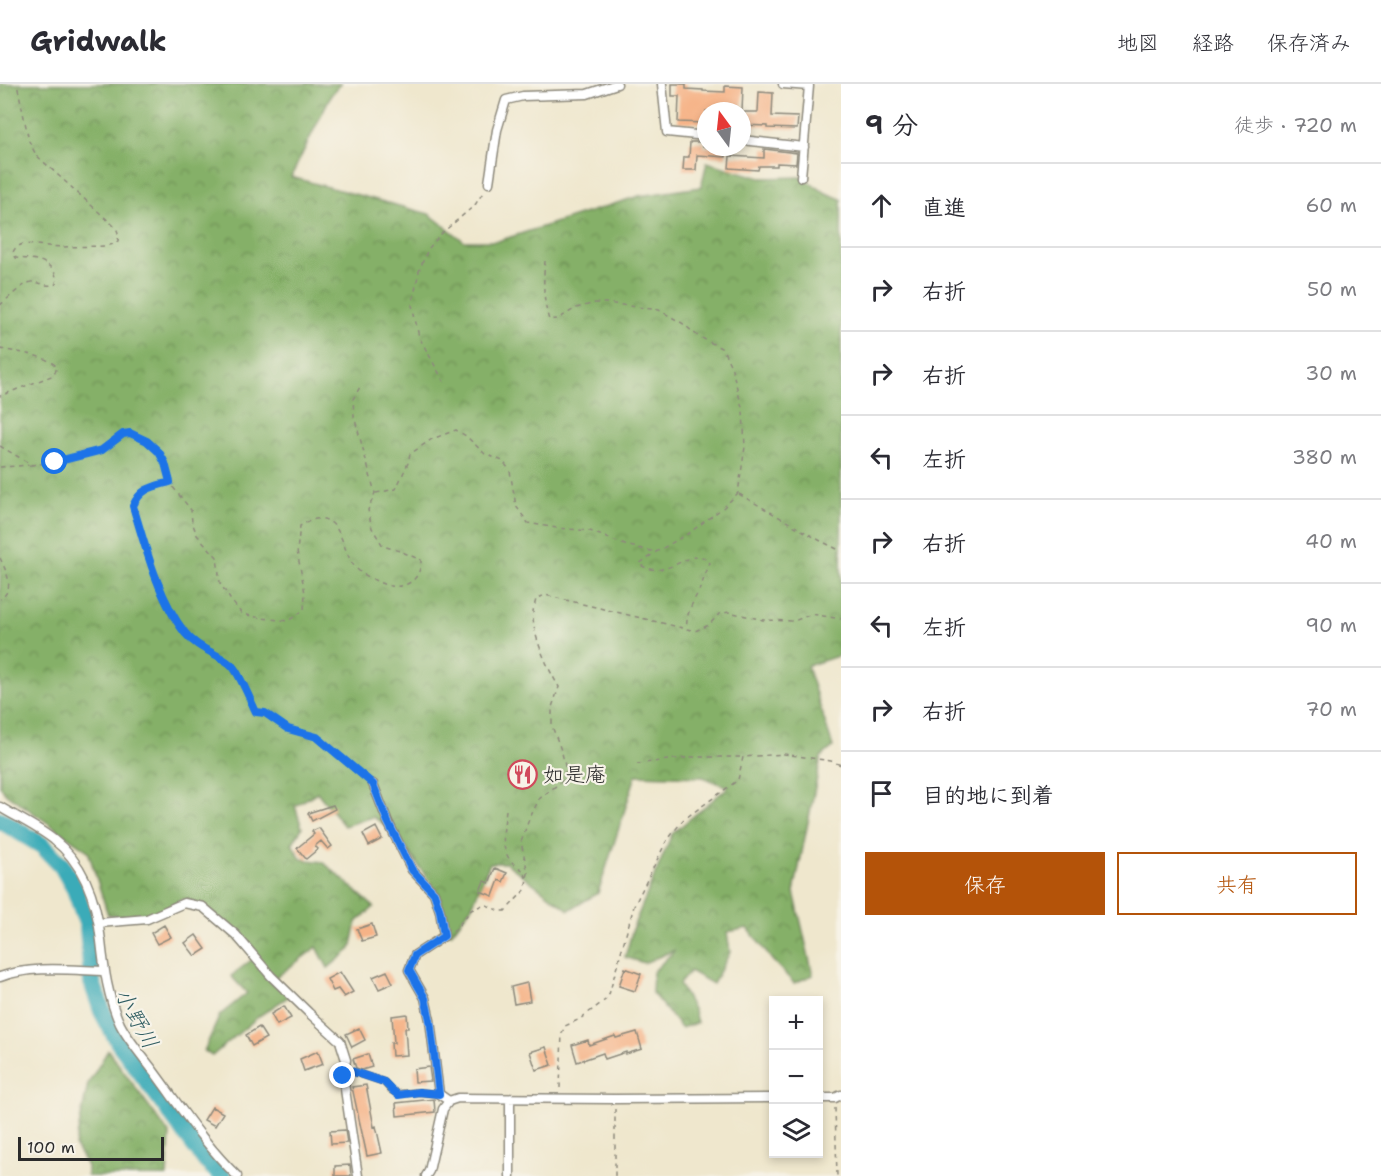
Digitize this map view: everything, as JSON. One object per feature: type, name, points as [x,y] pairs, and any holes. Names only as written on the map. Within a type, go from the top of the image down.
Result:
[{"type":"street","points":[[489,183],[497,130],[506,100],[523,96],[587,93],[616,84]]},
{"type":"street","points":[[662,84],[667,132],[697,135]]},
{"type":"street","points":[[783,84],[809,86],[801,177]]},
{"type":"street","points":[[751,141],[804,147]]},
{"type":"street","points":[[373,784],[388,822],[412,870],[434,893],[440,911],[444,936],[415,955],[409,970],[425,998],[439,1094],[449,1101]]},
{"type":"street","points":[[0,807],[54,841],[74,860],[85,879],[99,922],[111,1002],[121,1026],[196,1129],[237,1176]]},
{"type":"street","points":[[99,922],[147,919],[184,903],[203,907],[236,935],[271,976],[340,1041],[346,1060],[343,1076],[358,1176]]},
{"type":"street","points":[[0,977],[40,970],[105,971]]},
{"type":"street","points":[[823,1098],[838,1096]]},
{"type":"street","points":[[426,1176],[443,1109],[449,1101],[458,1098],[615,1100],[769,1098]]},
{"type":"street","points":[[510,1099],[510,1176]]},
{"type":"lane","points":[[345,1069],[384,1082],[398,1095],[419,1092],[439,1094]]},
{"type":"path","points":[[0,305],[27,284],[34,282],[50,286],[56,284],[55,273],[47,264],[39,260],[16,258],[13,252],[16,247],[23,244],[61,247],[106,246],[118,241],[118,231],[113,225],[36,155],[29,141],[16,84]]},
{"type":"path","points":[[444,382],[418,337],[412,305],[419,271],[428,249],[442,233],[475,205],[489,183]]},
{"type":"path","points":[[545,261],[543,287],[545,309],[549,320],[558,319],[576,308],[595,303],[659,310],[682,323],[698,336],[723,349],[732,369],[743,411],[744,447],[738,493],[724,507],[689,533],[639,564],[646,569],[668,568],[694,557],[703,557],[710,563],[690,607],[686,622],[687,629]]},
{"type":"path","points":[[0,349],[41,358],[53,362],[57,367],[54,375],[0,396]]},
{"type":"path","points":[[0,467],[55,462],[102,450],[123,434],[130,433],[147,441],[159,452],[165,463],[170,482],[191,510],[192,522],[197,535],[217,557],[220,583],[230,599],[242,614],[288,621],[304,610],[305,593],[297,551],[300,525],[307,521],[320,518],[331,522],[338,531],[346,553],[357,570],[387,586],[397,587],[411,583],[420,571],[421,560],[383,546],[372,528],[368,510],[375,493],[354,416],[353,399],[360,387]]},
{"type":"path","points":[[375,493],[396,489],[410,454],[432,439],[456,430],[485,454],[503,461],[510,471],[516,506],[528,523],[590,531],[625,545],[656,552]]},
{"type":"path","points":[[0,446],[32,465]]},
{"type":"path","points":[[170,482],[146,489],[137,497],[133,506],[153,571],[170,609],[185,633],[199,646],[232,665],[256,712],[265,713],[288,729],[317,737],[373,784]]},
{"type":"path","points":[[738,493],[841,551]]},
{"type":"path","points":[[0,558],[8,573],[9,586],[5,596],[0,599]]},
{"type":"path","points":[[444,936],[451,934],[471,910],[485,904],[499,911],[505,911],[525,890],[528,873],[520,842],[539,799],[561,782],[566,770],[552,726],[552,707],[559,687],[537,641],[532,614],[536,599],[545,595],[695,631],[709,625],[719,614],[729,612],[763,620],[794,621],[812,614],[841,619]]},
{"type":"path","points":[[637,765],[691,757],[784,754],[831,761],[841,765]]},
{"type":"path","points":[[559,1099],[562,1033],[565,1026],[580,1019],[608,998],[634,906],[666,842],[684,820],[738,780],[744,757]]},
{"type":"path","points":[[506,810],[503,837],[507,855],[512,863],[524,871],[527,881]]},
{"type":"path","points":[[837,1176],[838,1096]]},
{"type":"path","points":[[615,1100],[615,1176]]},
{"type":"green space","points":[[0,84],[341,84],[331,95],[291,177],[429,214],[464,241],[498,241],[639,196],[701,187],[707,162],[761,178],[801,177],[826,193],[841,199],[841,655],[807,666],[833,747],[821,757],[794,892],[813,975],[794,983],[772,960],[748,928],[727,932],[730,952],[713,984],[690,971],[679,984],[694,1011],[697,1023],[681,1028],[652,993],[653,972],[675,950],[644,963],[625,957],[634,925],[672,834],[728,787],[703,777],[636,775],[598,893],[569,910],[506,863],[490,863],[472,906],[451,934],[443,930],[440,896],[393,830],[373,817],[344,826],[317,792],[295,806],[302,828],[292,844],[301,859],[323,862],[374,907],[357,922],[351,949],[328,968],[317,947],[274,979],[291,995],[259,1016],[212,1056],[204,1051],[220,1015],[247,993],[231,976],[255,957],[203,907],[183,899],[147,919],[108,915],[88,851],[5,793],[0,786]]},
{"type":"green space","points":[[108,1050],[170,1135],[167,1176],[87,1176],[87,1166],[75,1146],[88,1084]]},
{"type":"building","points":[[672,84],[686,84],[686,89],[725,92],[725,86],[743,87],[742,102],[697,102],[697,123],[678,122],[679,96],[672,96]]},
{"type":"building","points":[[759,92],[773,93],[772,116],[798,117],[797,129],[751,125],[751,112],[758,112]]},
{"type":"building","points":[[690,142],[697,142],[696,170],[683,170],[684,157],[689,157]]},
{"type":"building","points":[[764,149],[797,153],[796,164],[777,163],[777,166],[759,166],[758,170],[729,168],[730,156],[764,158]]},
{"type":"building","points":[[333,805],[335,809],[312,821],[308,813]]},
{"type":"building","points":[[376,827],[382,839],[369,846],[363,834]]},
{"type":"building","points":[[319,828],[332,846],[328,849],[321,841],[315,846],[318,849],[306,859],[297,848],[314,834],[312,831]]},
{"type":"building","points":[[495,868],[507,873],[503,882],[499,880],[493,896],[480,891],[484,881],[489,883]]},
{"type":"building","points":[[372,924],[376,937],[362,941],[357,929]]},
{"type":"building","points":[[164,925],[171,937],[157,944],[151,933]]},
{"type":"building","points":[[196,935],[206,949],[195,956],[185,943]]},
{"type":"building","points":[[625,968],[641,974],[635,991],[619,986]]},
{"type":"building","points":[[387,971],[393,983],[379,989],[373,977]]},
{"type":"building","points":[[340,972],[353,992],[344,997],[338,989],[333,991],[327,979]]},
{"type":"building","points":[[527,983],[530,1001],[514,1004],[511,987]]},
{"type":"building","points":[[284,1006],[291,1018],[277,1025],[271,1014]]},
{"type":"building","points":[[407,1014],[408,1028],[405,1028],[407,1055],[392,1056],[391,1043],[394,1043],[392,1016]]},
{"type":"building","points":[[259,1027],[266,1038],[252,1046],[246,1035]]},
{"type":"building","points":[[359,1028],[365,1040],[352,1047],[346,1034]]},
{"type":"building","points":[[637,1032],[642,1049],[605,1059],[603,1053],[577,1062],[572,1045],[588,1040],[589,1045],[615,1036],[616,1038]]},
{"type":"building","points":[[546,1047],[552,1065],[536,1070],[530,1052]]},
{"type":"building","points":[[318,1051],[323,1064],[304,1071],[300,1059]]},
{"type":"building","points":[[368,1054],[372,1067],[362,1070],[356,1068],[353,1059]]},
{"type":"building","points":[[429,1067],[431,1081],[415,1082],[414,1069]]},
{"type":"building","points":[[366,1085],[374,1127],[376,1126],[382,1153],[367,1156],[352,1087]]},
{"type":"building","points":[[434,1099],[435,1112],[397,1116],[396,1103]]},
{"type":"building","points":[[212,1107],[223,1113],[215,1126],[204,1120]]},
{"type":"building","points":[[345,1130],[347,1143],[331,1144],[330,1131]]},
{"type":"building","points":[[350,1165],[351,1176],[335,1176],[335,1166]]},
{"type":"waterway","name":"小野川","points":[[0,820],[43,846],[62,866],[75,889],[88,926],[92,982],[102,1011],[119,1043],[206,1161],[223,1176]]},
{"type":"place","name":"如是庵","points":[[522,775]]},
{"type":"route","points":[[55,462],[102,450],[123,434],[130,433],[147,441],[159,452],[165,463],[170,482],[146,489],[137,497],[133,506],[153,571],[170,609],[185,633],[199,646],[232,665],[256,712],[265,713],[288,729],[317,737],[373,784],[388,822],[412,870],[434,893],[444,936],[415,955],[409,970],[425,998],[439,1094],[419,1092],[398,1095],[384,1082],[345,1069],[343,1076]]}]
